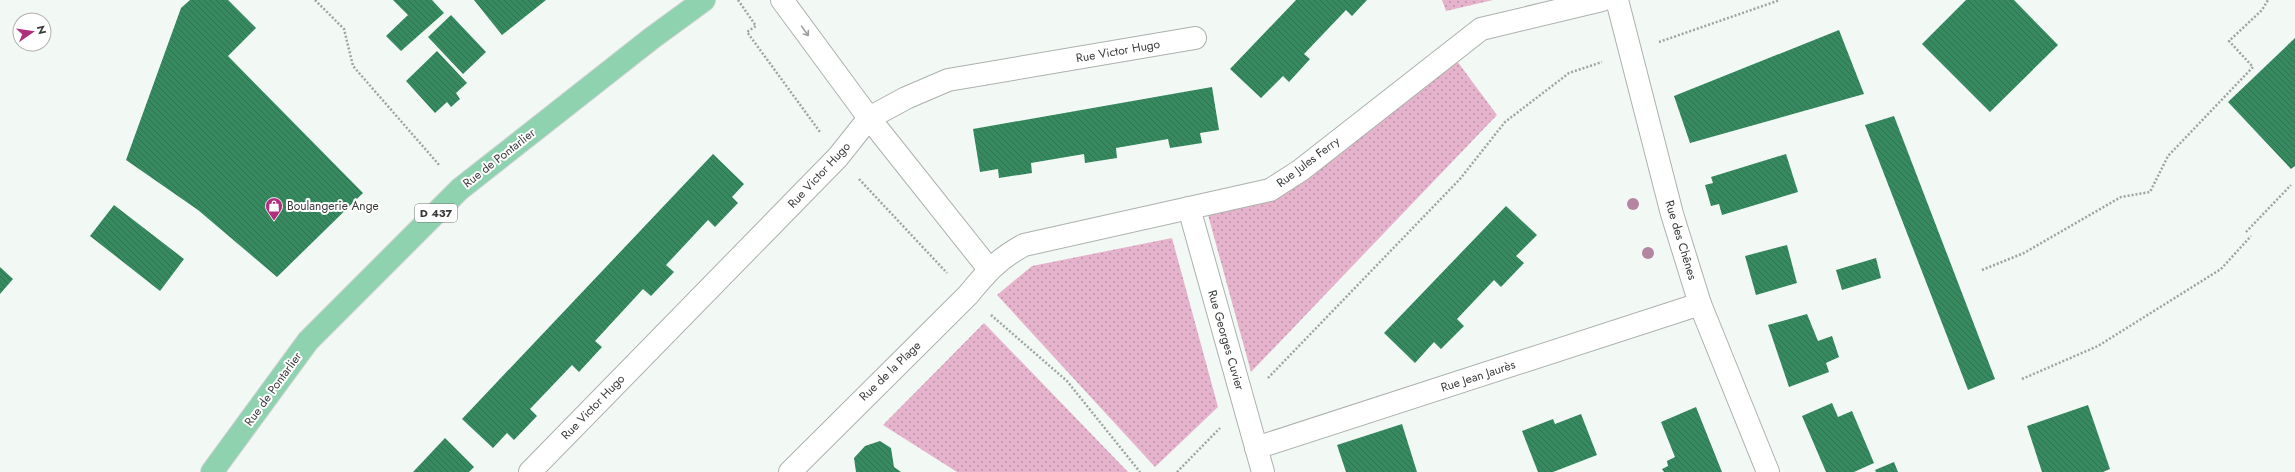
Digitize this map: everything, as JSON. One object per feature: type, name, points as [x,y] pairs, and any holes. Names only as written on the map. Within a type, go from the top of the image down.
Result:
[{"type":"main road","name":"Rue de Pontarlier","points":[[212,472],[308,341],[460,189],[652,38],[704,0]]},
{"type":"street","points":[[782,0],[869,118],[989,269]]},
{"type":"street","name":"Rue Jules Ferry","points":[[989,269],[1008,254],[1024,245],[1270,190],[1301,170],[1481,29],[1602,0]]},
{"type":"street","name":"Rue des Chênes","points":[[1617,0],[1672,214],[1700,304],[1768,472]]},
{"type":"street","name":"Rue Victor Hugo","points":[[530,472],[838,157],[869,118],[906,98],[948,80],[1195,38]]},
{"type":"street","name":"Rue Georges Cuvier","points":[[1189,208],[1263,472]]},
{"type":"street","name":"Rue de la Plage","points":[[790,472],[968,295],[989,269]]},
{"type":"street","name":"Rue Jean Jaurès","points":[[1256,448],[1700,304]]},
{"type":"path","points":[[315,0],[344,29],[353,66],[460,189]]},
{"type":"path","points":[[738,0],[756,26],[747,32],[838,157]]},
{"type":"path","points":[[1177,472],[1460,179],[1505,122],[1568,73],[1630,53],[1780,0]]},
{"type":"path","points":[[1982,270],[2024,253],[2121,198],[2150,192],[2168,156],[2253,67],[2229,41],[2262,10],[2268,0]]},
{"type":"path","points":[[2246,232],[2291,185]]},
{"type":"path","points":[[2022,379],[2098,346],[2221,269],[2251,236]]},
{"type":"shaded area","points":[[1442,0],[1493,0],[1446,11]]},
{"type":"shaded area","points":[[1457,61],[1497,115],[1251,372],[1208,215],[1261,204],[1284,194]]},
{"type":"shaded area","points":[[1172,238],[1218,407],[1155,467],[997,295],[1032,266]]},
{"type":"shaded area","points":[[984,323],[1128,472],[957,472],[883,425]]},
{"type":"building","points":[[190,0],[228,0],[256,28],[228,56],[363,193],[277,277],[198,210],[126,160],[181,8]]},
{"type":"building","points":[[393,0],[432,0],[444,13],[401,51],[386,36],[408,15]]},
{"type":"building","points":[[474,0],[546,0],[502,35]]},
{"type":"building","points":[[1296,0],[1367,0],[1352,16],[1346,10],[1304,54],[1310,59],[1289,82],[1283,76],[1261,98],[1230,69]]},
{"type":"building","points":[[1966,0],[2014,0],[2058,45],[1990,112],[1922,44]]},
{"type":"building","points":[[451,15],[486,52],[463,74],[428,37]]},
{"type":"building","points":[[1839,30],[1864,94],[1690,143],[1674,96]]},
{"type":"building","points":[[2295,38],[2295,166],[2291,169],[2228,102]]},
{"type":"building","points":[[437,51],[467,83],[456,93],[460,99],[451,107],[447,102],[435,113],[406,81]]},
{"type":"building","points":[[1212,87],[1219,130],[1200,133],[1202,143],[1170,148],[1168,139],[1116,148],[1117,158],[1085,163],[1084,154],[1031,163],[1032,173],[999,178],[998,169],[980,172],[973,129]]},
{"type":"building","points":[[1894,116],[1995,379],[1968,390],[1865,125]]},
{"type":"building","points":[[713,154],[744,184],[732,197],[738,203],[715,227],[708,220],[666,265],[674,272],[651,296],[643,289],[595,341],[602,347],[579,372],[572,365],[530,409],[537,416],[514,440],[507,433],[493,448],[462,419]]},
{"type":"building","points":[[1786,154],[1798,192],[1722,215],[1719,204],[1711,206],[1705,185],[1713,183],[1711,177]]},
{"type":"building","points":[[114,205],[184,259],[160,291],[90,236]]},
{"type":"building","points":[[1506,206],[1537,235],[1516,256],[1524,263],[1501,287],[1494,280],[1457,319],[1464,326],[1441,349],[1434,342],[1415,363],[1384,333]]},
{"type":"building","points":[[1787,245],[1797,283],[1756,295],[1745,256]]},
{"type":"building","points":[[1876,258],[1881,278],[1842,290],[1836,270]]},
{"type":"building","points":[[0,267],[13,279],[0,294]]},
{"type":"building","points":[[1807,314],[1818,341],[1832,336],[1839,357],[1826,363],[1829,372],[1789,387],[1768,325]]},
{"type":"building","points":[[1832,403],[1838,417],[1852,411],[1874,463],[1854,472],[1826,472],[1802,416]]},
{"type":"building","points":[[2088,405],[2110,469],[2103,472],[2042,472],[2027,426]]},
{"type":"building","points":[[1696,407],[1722,472],[1664,472],[1662,469],[1668,466],[1667,461],[1675,457],[1661,422]]},
{"type":"building","points":[[1581,414],[1597,455],[1553,472],[1538,472],[1522,431],[1553,419],[1555,424]]},
{"type":"building","points":[[1402,424],[1417,472],[1346,472],[1337,445]]},
{"type":"building","points":[[445,438],[474,467],[469,472],[413,472]]},
{"type":"building","points":[[880,441],[891,448],[894,467],[901,472],[856,472],[854,458],[865,446]]},
{"type":"building","points":[[1894,462],[1898,472],[1876,472],[1875,470]]},
{"type":"place","name":"Boulangerie Ange","points":[[274,221]]}]
